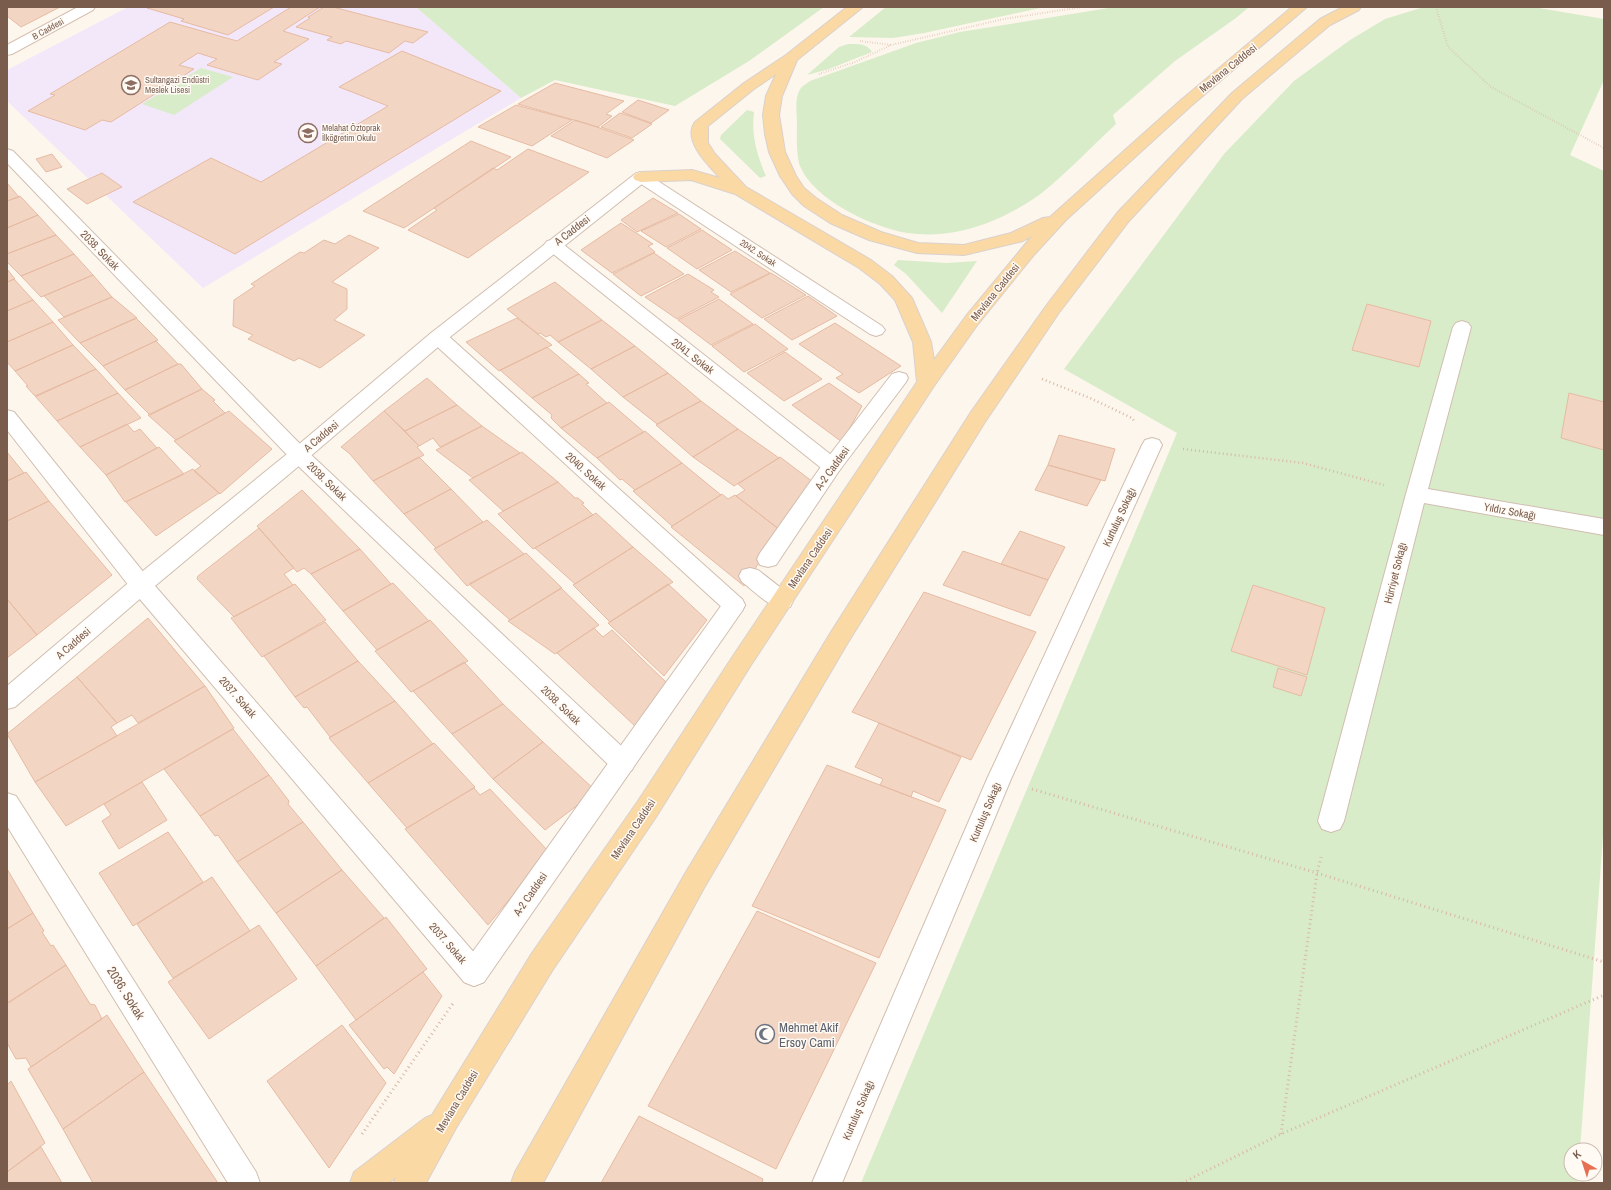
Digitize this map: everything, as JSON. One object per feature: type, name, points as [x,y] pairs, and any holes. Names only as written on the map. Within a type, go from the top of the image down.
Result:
[{"type":"main road","points":[[740,191],[709,157],[700,143],[700,125],[749,86],[791,58],[856,7]]},
{"type":"main road","name":"Mevlana Caddesi","points":[[409,1183],[446,1118],[542,962],[647,809],[782,600],[927,382],[972,320],[1027,252],[1060,216],[1181,108],[1300,7]]},
{"type":"main road","points":[[526,1183],[696,880],[823,665],[974,424],[1052,310],[1123,217],[1237,96],[1325,22],[1354,7]]},
{"type":"main road","points":[[791,58],[774,96],[771,115],[777,152],[788,176],[798,191],[810,202],[836,219],[875,236],[917,248],[964,250],[1017,237],[1060,216]]},
{"type":"main road","points":[[640,177],[692,175],[740,191],[865,264],[886,280],[903,298],[922,342],[927,382]]},
{"type":"main road","points":[[365,1183],[446,1118]]},
{"type":"street","name":"B Caddesi","points":[[8,50],[88,7]]},
{"type":"street","name":"2038. Sokak","points":[[7,154],[299,455],[623,763]]},
{"type":"street","name":"A Caddesi","points":[[7,700],[141,584],[299,455],[438,337],[640,177]]},
{"type":"street","name":"2042. Sokak","points":[[640,177],[876,330]]},
{"type":"street","name":"2041. Sokak","points":[[554,245],[832,466]]},
{"type":"street","name":"Hürriyet Sokağı","points":[[1331,821],[1416,494],[1462,326]]},
{"type":"street","name":"2040. Sokak","points":[[438,337],[734,605]]},
{"type":"street","name":"A-2 Caddesi","points":[[768,559],[832,466],[899,378]]},
{"type":"street","name":"2037. Sokak","points":[[7,417],[141,584],[474,973]]},
{"type":"street","name":"Kurtuluş Sokağı","points":[[827,1183],[998,779],[1152,446]]},
{"type":"street","name":"Yıldız Sokağı","points":[[1416,494],[1604,527]]},
{"type":"street","points":[[750,576],[782,600]]},
{"type":"street","name":"A-2 Caddesi","points":[[474,973],[734,605]]},
{"type":"street","name":"2036. Sokak","points":[[7,804],[245,1183]]},
{"type":"path","points":[[778,85],[822,74],[855,62],[891,46],[1004,19],[1082,7]]},
{"type":"path","points":[[1436,7],[1448,47],[1491,88],[1604,148]]},
{"type":"path","points":[[1012,368],[1090,398],[1132,418],[1152,446],[1303,463],[1416,494]]},
{"type":"path","points":[[998,779],[1317,873],[1604,962]]},
{"type":"path","points":[[1281,1134],[1317,873],[1331,821]]},
{"type":"path","points":[[359,1138],[401,1080],[474,973]]},
{"type":"path","points":[[1182,1183],[1281,1134],[1604,995]]},
{"type":"shaded area","name":"Melahat Öztoprak İlköğretim Okulu","points":[[128,7],[416,7],[521,98],[203,288],[7,101],[7,70]]},
{"type":"green space","points":[[416,7],[824,7],[749,61],[675,106],[555,80],[521,98]]},
{"type":"green space","points":[[886,7],[1045,7],[924,33],[893,38],[849,37]]},
{"type":"green space","points":[[1115,7],[1249,7],[1236,18],[1175,61],[1113,115],[1116,124],[1062,176],[1034,199],[1013,211],[990,222],[966,230],[943,234],[907,233],[877,225],[831,201],[807,178],[800,166],[797,151],[797,96],[801,88],[810,81],[916,43],[960,32]]},
{"type":"green space","points":[[1424,7],[1533,7],[1604,19],[1604,80],[1570,155],[1604,171],[1604,822],[1581,1142],[1563,1142],[1563,1182],[1578,1183],[861,1183],[1177,433],[1064,369],[1224,154],[1294,81],[1350,40],[1385,19]]},
{"type":"green space","points":[[848,44],[865,46],[872,52],[829,69],[807,75],[839,47]]},
{"type":"green space","points":[[201,68],[233,77],[174,115],[142,104]]},
{"type":"green space","points":[[747,110],[754,112],[754,137],[766,176],[760,178],[720,139],[721,135]]},
{"type":"green space","points":[[898,260],[947,263],[977,261],[942,313],[906,274],[894,265]]},
{"type":"building","points":[[7,7],[60,7],[21,27],[7,16]]},
{"type":"building","points":[[274,7],[228,35],[181,21],[184,19],[147,8]]},
{"type":"building","points":[[291,7],[320,7],[283,31],[309,39],[274,62],[282,64],[258,80],[207,65],[217,59],[198,53],[179,65],[194,69],[111,122],[102,120],[85,130],[28,111],[55,95],[50,94],[170,22],[237,41]]},
{"type":"building","points":[[324,7],[333,7],[428,32],[413,43],[405,41],[389,53],[346,41],[341,44],[327,40],[332,37],[296,27]]},
{"type":"building","points":[[402,51],[501,91],[235,254],[133,202],[211,158],[261,182],[388,106],[339,87]]},
{"type":"building","points":[[555,83],[624,101],[606,114],[612,116],[598,127],[518,104]]},
{"type":"building","points":[[638,100],[669,110],[651,123],[622,112]]},
{"type":"building","points":[[516,105],[572,120],[532,146],[478,127]]},
{"type":"building","points":[[620,113],[652,124],[632,138],[601,127]]},
{"type":"building","points":[[575,120],[634,140],[607,158],[551,136]]},
{"type":"building","points":[[471,141],[511,157],[404,228],[363,211]]},
{"type":"building","points":[[528,149],[589,172],[468,258],[408,230],[437,210],[434,208],[493,168],[497,170]]},
{"type":"building","points":[[52,154],[62,167],[46,172],[36,159]]},
{"type":"building","points":[[102,173],[122,187],[87,204],[67,189]]},
{"type":"building","points":[[7,183],[19,197],[7,201]]},
{"type":"building","points":[[20,196],[38,215],[7,228],[7,201]]},
{"type":"building","points":[[653,198],[678,213],[637,232],[621,220]]},
{"type":"building","points":[[679,214],[701,229],[666,247],[641,231]]},
{"type":"building","points":[[38,215],[56,235],[7,254],[7,228]]},
{"type":"building","points":[[621,223],[653,244],[648,246],[655,252],[612,273],[581,250]]},
{"type":"building","points":[[702,230],[732,250],[697,269],[667,248]]},
{"type":"building","points":[[56,235],[74,254],[21,276],[7,262],[7,254]]},
{"type":"building","points":[[349,235],[379,248],[332,282],[347,289],[347,309],[334,320],[365,335],[320,368],[299,358],[294,361],[248,339],[253,335],[233,326],[234,300],[255,286],[251,284],[300,252],[304,253],[324,240],[335,244]]},
{"type":"building","points":[[735,251],[770,273],[731,292],[699,270]]},
{"type":"building","points":[[654,253],[684,274],[641,296],[613,274]]},
{"type":"building","points":[[74,254],[93,275],[41,297],[21,276]]},
{"type":"building","points":[[7,269],[15,279],[7,282]]},
{"type":"building","points":[[771,273],[806,295],[762,318],[730,294]]},
{"type":"building","points":[[688,274],[714,290],[711,292],[719,297],[677,319],[645,297]]},
{"type":"building","points":[[93,275],[112,297],[64,317],[44,296]]},
{"type":"building","points":[[14,279],[33,300],[7,311],[7,282]]},
{"type":"building","points":[[555,282],[602,320],[558,342],[550,335],[546,337],[540,333],[538,334],[507,309]]},
{"type":"building","points":[[808,296],[837,316],[792,340],[764,319]]},
{"type":"building","points":[[112,297],[137,318],[80,343],[58,320]]},
{"type":"building","points":[[719,299],[753,324],[711,345],[678,320]]},
{"type":"building","points":[[33,300],[53,322],[7,342],[7,311]]},
{"type":"building","points":[[1367,304],[1431,321],[1419,367],[1352,350]]},
{"type":"building","points":[[136,318],[158,340],[103,366],[80,343]]},
{"type":"building","points":[[517,318],[552,345],[499,371],[466,342]]},
{"type":"building","points":[[602,320],[635,346],[591,369],[558,342]]},
{"type":"building","points":[[53,322],[73,345],[15,371],[7,362],[7,342]]},
{"type":"building","points":[[835,323],[901,366],[859,393],[836,378],[843,374],[799,344]]},
{"type":"building","points":[[755,324],[788,349],[744,372],[712,346]]},
{"type":"building","points":[[156,341],[178,364],[125,390],[103,366]]},
{"type":"building","points":[[73,345],[96,369],[37,396],[34,395],[26,386],[28,386],[15,371]]},
{"type":"building","points":[[635,346],[668,373],[623,397],[591,369]]},
{"type":"building","points":[[547,347],[579,374],[532,398],[500,370]]},
{"type":"building","points":[[785,352],[822,379],[784,401],[747,373]]},
{"type":"building","points":[[178,364],[181,364],[202,389],[150,415],[125,390]]},
{"type":"building","points":[[96,369],[118,393],[57,421],[35,396]]},
{"type":"building","points":[[668,373],[701,401],[657,424],[623,397]]},
{"type":"building","points":[[579,374],[589,383],[586,384],[607,403],[561,428],[551,418],[552,415],[532,398]]},
{"type":"building","points":[[427,378],[457,405],[405,431],[384,411]]},
{"type":"building","points":[[829,383],[862,406],[842,442],[792,405]]},
{"type":"building","points":[[202,389],[215,400],[213,401],[225,413],[176,440],[148,415]]},
{"type":"building","points":[[118,393],[141,418],[80,447],[57,421]]},
{"type":"building","points":[[1569,393],[1604,402],[1604,450],[1561,438]]},
{"type":"building","points":[[701,401],[738,429],[693,457],[656,425]]},
{"type":"building","points":[[609,402],[644,432],[597,458],[561,428]]},
{"type":"building","points":[[457,405],[482,426],[440,447],[433,438],[419,446],[405,431]]},
{"type":"building","points":[[229,411],[272,449],[220,494],[194,471],[201,466],[174,441]]},
{"type":"building","points":[[384,411],[419,446],[417,447],[424,455],[373,481],[349,453],[341,447]]},
{"type":"building","points":[[127,424],[134,432],[140,429],[157,448],[106,475],[80,447]]},
{"type":"building","points":[[482,426],[520,453],[473,478],[436,450]]},
{"type":"building","points":[[738,429],[779,458],[734,486],[693,457]]},
{"type":"building","points":[[645,431],[682,463],[635,490],[622,479],[620,480],[597,458]]},
{"type":"building","points":[[1059,435],[1115,449],[1105,481],[1048,465]]},
{"type":"building","points":[[159,447],[184,474],[125,502],[106,475]]},
{"type":"building","points":[[7,452],[24,473],[7,481]]},
{"type":"building","points":[[522,452],[558,482],[503,511],[469,480]]},
{"type":"building","points":[[419,457],[451,489],[404,514],[373,481]]},
{"type":"building","points":[[780,457],[813,482],[780,530],[736,496],[745,490],[738,484]]},
{"type":"building","points":[[682,463],[721,495],[672,526],[633,491]]},
{"type":"building","points":[[1048,465],[1101,480],[1087,506],[1035,490]]},
{"type":"building","points":[[193,469],[219,493],[156,536],[126,502]]},
{"type":"building","points":[[26,472],[49,501],[7,521],[7,481]]},
{"type":"building","points":[[558,482],[575,498],[578,498],[584,503],[582,504],[593,515],[533,549],[498,514]]},
{"type":"building","points":[[451,489],[483,522],[436,548],[404,514]]},
{"type":"building","points":[[302,490],[360,549],[311,574],[304,568],[297,572],[257,526]]},
{"type":"building","points":[[722,494],[728,499],[735,495],[780,530],[744,586],[671,527]]},
{"type":"building","points":[[49,501],[112,575],[37,635],[7,599],[7,521]]},
{"type":"building","points":[[596,513],[633,547],[575,584],[535,548]]},
{"type":"building","points":[[487,520],[524,554],[467,586],[434,549]]},
{"type":"building","points":[[259,528],[294,568],[284,574],[293,585],[234,617],[197,579],[198,576]]},
{"type":"building","points":[[1020,531],[1065,547],[1048,580],[1001,564]]},
{"type":"building","points":[[633,547],[673,582],[610,622],[573,585]]},
{"type":"building","points":[[360,549],[391,584],[343,611],[311,574]]},
{"type":"building","points":[[963,551],[1048,580],[1030,616],[943,585]]},
{"type":"building","points":[[526,553],[562,588],[510,620],[469,584]]},
{"type":"building","points":[[393,583],[429,621],[377,650],[343,611]]},
{"type":"building","points":[[295,584],[326,620],[262,657],[231,618]]},
{"type":"building","points":[[668,584],[707,620],[664,676],[608,623]]},
{"type":"building","points":[[1253,585],[1325,608],[1307,675],[1231,651]]},
{"type":"building","points":[[561,588],[599,625],[555,654],[508,621]]},
{"type":"building","points":[[924,592],[1036,632],[971,760],[852,712]]},
{"type":"building","points":[[7,599],[37,635],[7,658]]},
{"type":"building","points":[[148,618],[205,686],[138,723],[132,715],[117,723],[77,677]]},
{"type":"building","points":[[430,620],[468,661],[411,692],[375,651]]},
{"type":"building","points":[[325,622],[358,661],[295,697],[264,656]]},
{"type":"building","points":[[594,628],[603,637],[612,630],[667,683],[636,727],[557,653]]},
{"type":"building","points":[[358,661],[395,701],[330,737],[307,707],[304,708],[295,697]]},
{"type":"building","points":[[464,662],[503,704],[452,734],[413,691]]},
{"type":"building","points":[[1278,668],[1307,677],[1301,696],[1273,687]]},
{"type":"building","points":[[77,677],[117,723],[111,727],[117,736],[35,782],[7,734]]},
{"type":"building","points":[[205,686],[234,728],[66,826],[35,782]]},
{"type":"building","points":[[395,701],[433,744],[368,783],[329,738]]},
{"type":"building","points":[[503,704],[543,742],[493,779],[452,734]]},
{"type":"building","points":[[879,723],[961,757],[939,802],[913,791],[911,797],[880,785],[883,779],[855,767]]},
{"type":"building","points":[[233,729],[269,775],[200,816],[164,769]]},
{"type":"building","points":[[543,742],[596,791],[545,830],[493,779]]},
{"type":"building","points":[[434,743],[475,787],[407,828],[368,783]]},
{"type":"building","points":[[827,765],[946,810],[879,958],[752,906]]},
{"type":"building","points":[[269,775],[289,801],[288,804],[303,822],[237,862],[218,835],[215,836],[200,816]]},
{"type":"building","points":[[142,782],[167,820],[119,849],[102,821],[111,815],[104,804]]},
{"type":"building","points":[[474,788],[480,795],[490,789],[549,852],[488,925],[405,829]]},
{"type":"building","points":[[303,822],[342,870],[276,913],[237,862]]},
{"type":"building","points":[[168,832],[203,882],[133,926],[99,873]]},
{"type":"building","points":[[7,869],[33,913],[7,929]]},
{"type":"building","points":[[342,870],[384,918],[316,966],[276,913]]},
{"type":"building","points":[[212,877],[250,931],[173,978],[137,924]]},
{"type":"building","name":"Mehmet Akif Ersoy Cami","points":[[757,911],[876,963],[776,1169],[648,1106]]},
{"type":"building","points":[[33,913],[44,931],[42,932],[51,946],[53,945],[66,965],[7,1003],[7,929]]},
{"type":"building","points":[[386,917],[427,969],[356,1020],[316,966]]},
{"type":"building","points":[[259,925],[297,979],[209,1039],[168,982]]},
{"type":"building","points":[[66,965],[90,1004],[95,1005],[102,1019],[31,1067],[26,1058],[16,1059],[7,1043],[7,1004]]},
{"type":"building","points":[[423,972],[442,996],[394,1074],[387,1067],[384,1069],[349,1025]]},
{"type":"building","points":[[107,1015],[144,1072],[63,1129],[28,1069]]},
{"type":"building","points":[[342,1025],[386,1083],[329,1168],[267,1081]]},
{"type":"building","points":[[144,1072],[218,1183],[93,1183],[63,1129]]},
{"type":"building","points":[[11,1081],[45,1143],[7,1172],[7,1085]]},
{"type":"building","points":[[639,1116],[763,1179],[762,1183],[601,1183]]},
{"type":"building","points":[[41,1147],[62,1183],[7,1183],[7,1172]]},
{"type":"place","name":"Sultangazi Endüstri Meslek Lisesi","points":[[131,85]]},
{"type":"place","name":"Melahat Öztoprak İlköğretim Okulu","points":[[308,133]]},
{"type":"place","name":"Mehmet Akif Ersoy Cami","points":[[765,1034]]}]
